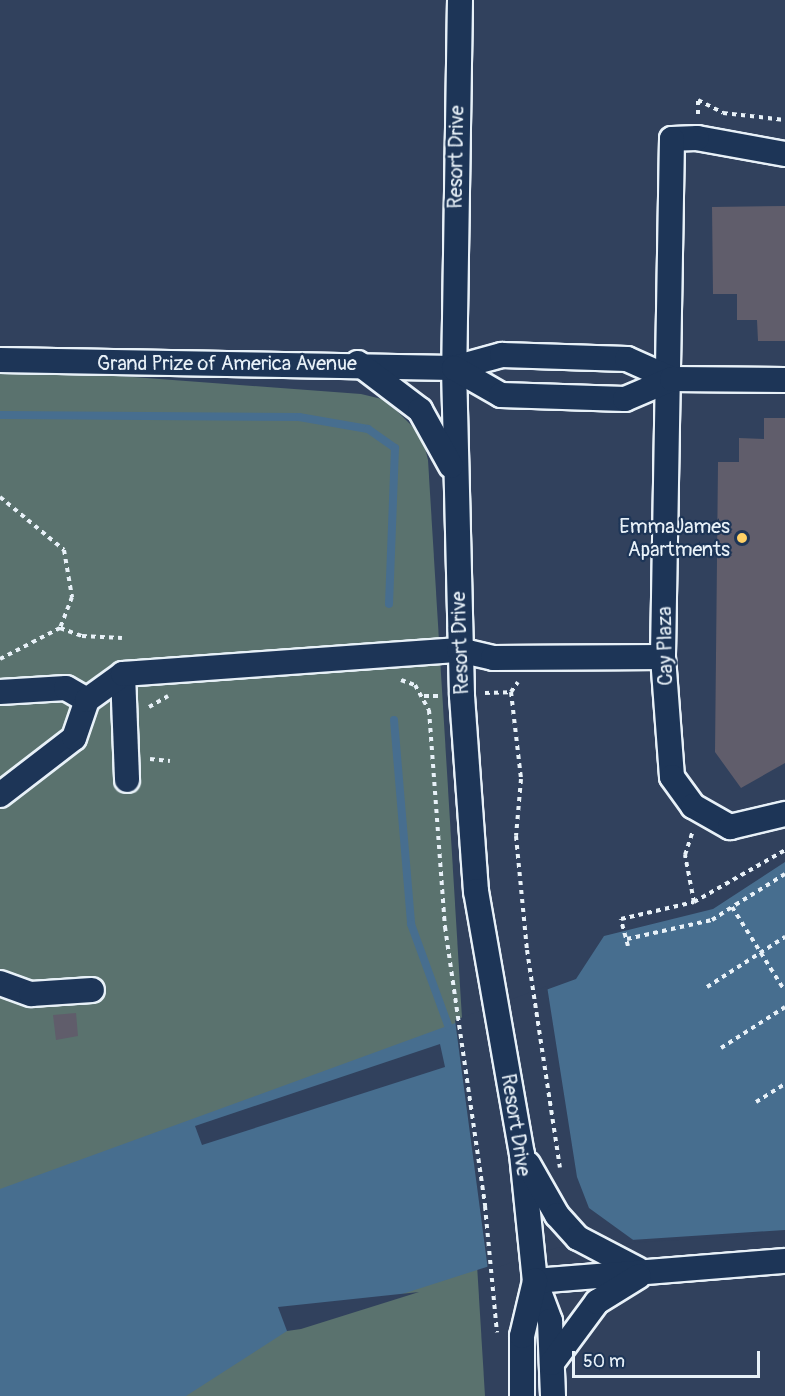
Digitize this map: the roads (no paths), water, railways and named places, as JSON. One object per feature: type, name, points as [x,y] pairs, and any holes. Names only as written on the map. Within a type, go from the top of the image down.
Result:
[{"type":"street","name":"Resort Drive","points":[[460,0],[454,368],[459,650],[476,891],[522,1154],[535,1281],[550,1321],[553,1396]]},
{"type":"street","name":"Cay Plaza","points":[[785,154],[697,138],[672,139],[672,380],[663,657],[672,777],[700,810],[730,827],[785,814]]},
{"type":"street","points":[[454,368],[502,356],[627,359],[672,380]]},
{"type":"street","name":"Grand Prize of America Avenue","points":[[0,360],[358,363],[454,368]]},
{"type":"street","points":[[358,363],[420,410],[440,439],[455,477]]},
{"type":"street","points":[[454,368],[501,395],[625,399],[672,380],[785,380]]},
{"type":"street","points":[[0,795],[74,738],[87,700],[123,674],[459,650],[493,658],[663,657]]},
{"type":"street","points":[[123,674],[127,780]]},
{"type":"street","points":[[0,692],[66,688],[87,700]]},
{"type":"street","points":[[0,983],[31,994],[92,990]]},
{"type":"street","points":[[522,1154],[557,1215],[578,1238],[618,1263],[648,1272]]},
{"type":"street","points":[[535,1281],[785,1261]]},
{"type":"street","points":[[552,1363],[597,1302],[648,1272]]},
{"type":"street","name":"Resort Drive","points":[[522,1396],[522,1336],[535,1281]]},
{"type":"water","points":[[785,862],[785,1230],[555,1245],[287,1331],[186,1396],[0,1396],[0,1189],[576,979],[604,936],[713,909]]},
{"type":"waterway","points":[[0,415],[299,417],[368,429],[395,448],[389,604]]},
{"type":"waterway","points":[[394,720],[411,924],[448,1025]]},
{"type":"place","name":"EmmaJames Apartments","points":[[742,538]]}]
